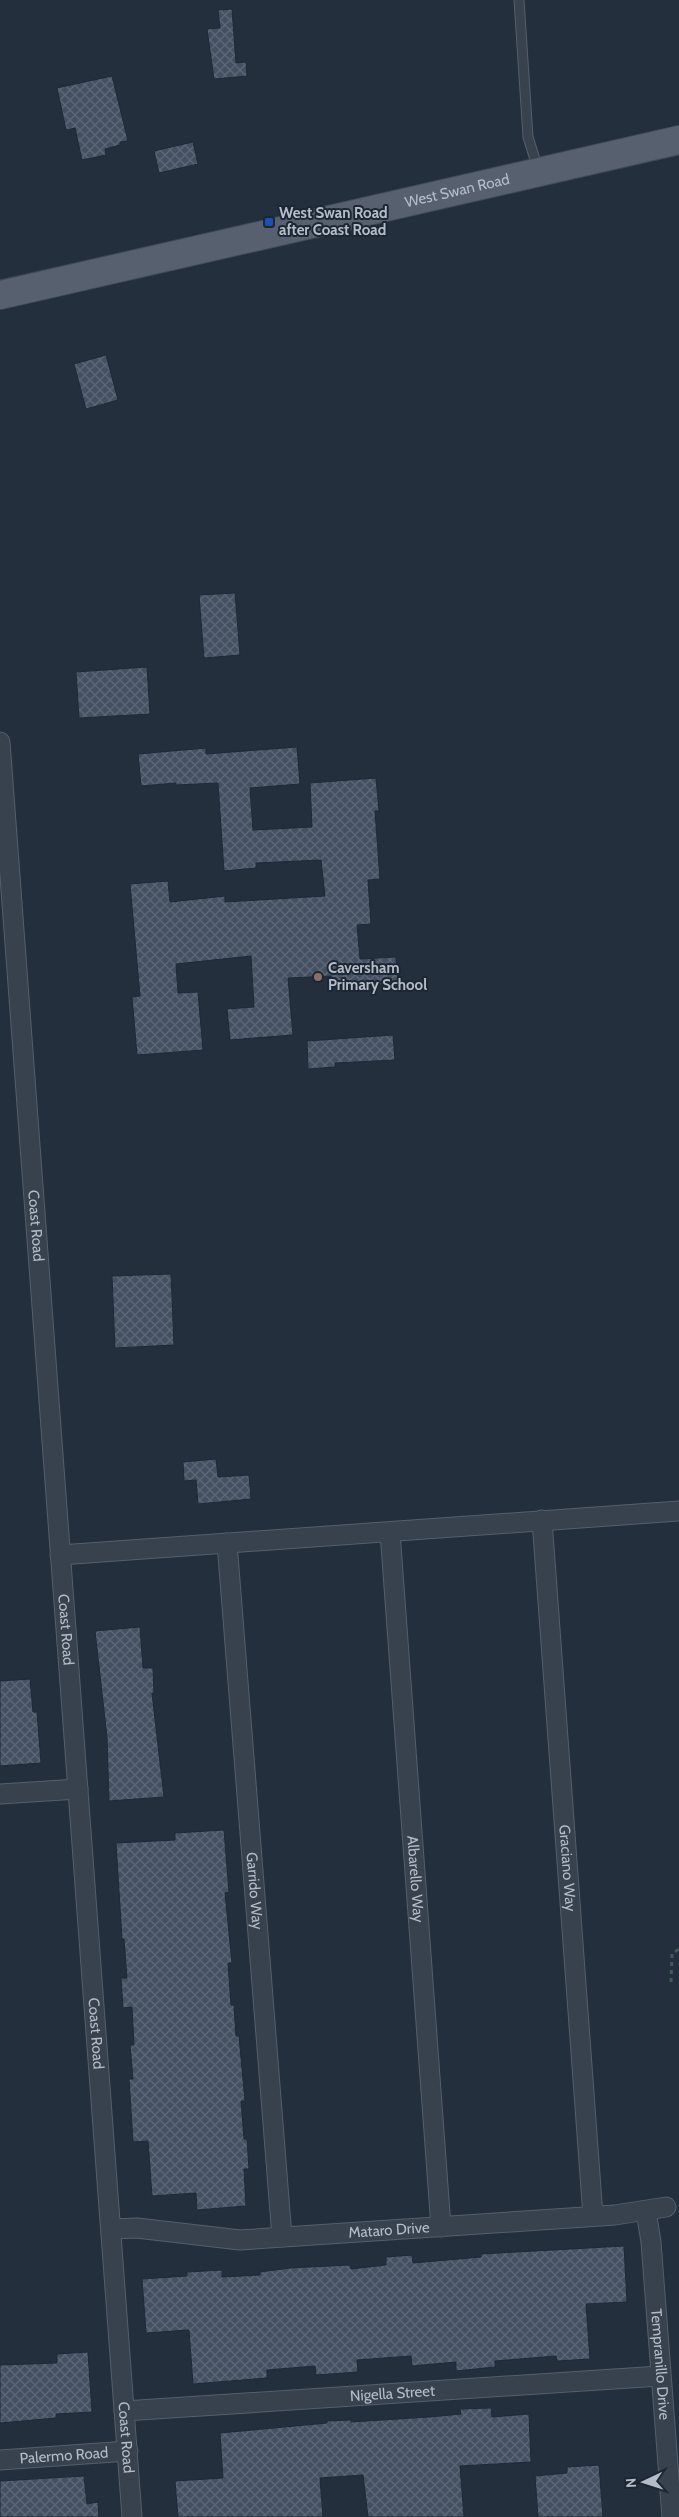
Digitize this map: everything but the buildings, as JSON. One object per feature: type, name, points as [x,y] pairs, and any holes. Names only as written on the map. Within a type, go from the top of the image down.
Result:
[{"type":"main road","name":"West Swan Road","points":[[0,295],[679,140]]},
{"type":"street","name":"Coast Road","points":[[0,742],[132,2517]]},
{"type":"street","points":[[60,1555],[679,1511]]},
{"type":"street","name":"Graciano Way","points":[[542,1520],[593,2216]]},
{"type":"street","name":"Albarello Way","points":[[390,1532],[441,2227]]},
{"type":"street","name":"Garrido Way","points":[[227,1544],[282,2237]]},
{"type":"street","points":[[0,1794],[78,1789]]},
{"type":"street","name":"Mataro Drive","points":[[111,2229],[137,2228],[240,2240],[593,2216],[646,2211],[666,2207]]},
{"type":"street","name":"Tempranillo Drive","points":[[646,2211],[667,2384],[672,2517]]},
{"type":"street","name":"Nigella Street","points":[[124,2411],[667,2384]]},
{"type":"street","name":"Palermo Road","points":[[0,2460],[128,2451]]},
{"type":"lane","points":[[519,0],[528,137],[539,171]]},
{"type":"path","points":[[671,1982],[672,1954],[679,1949]]},
{"type":"place","name":"West Swan Road after Coast Road","points":[[269,222]]},
{"type":"place","name":"Caversham Primary School","points":[[318,977]]}]
